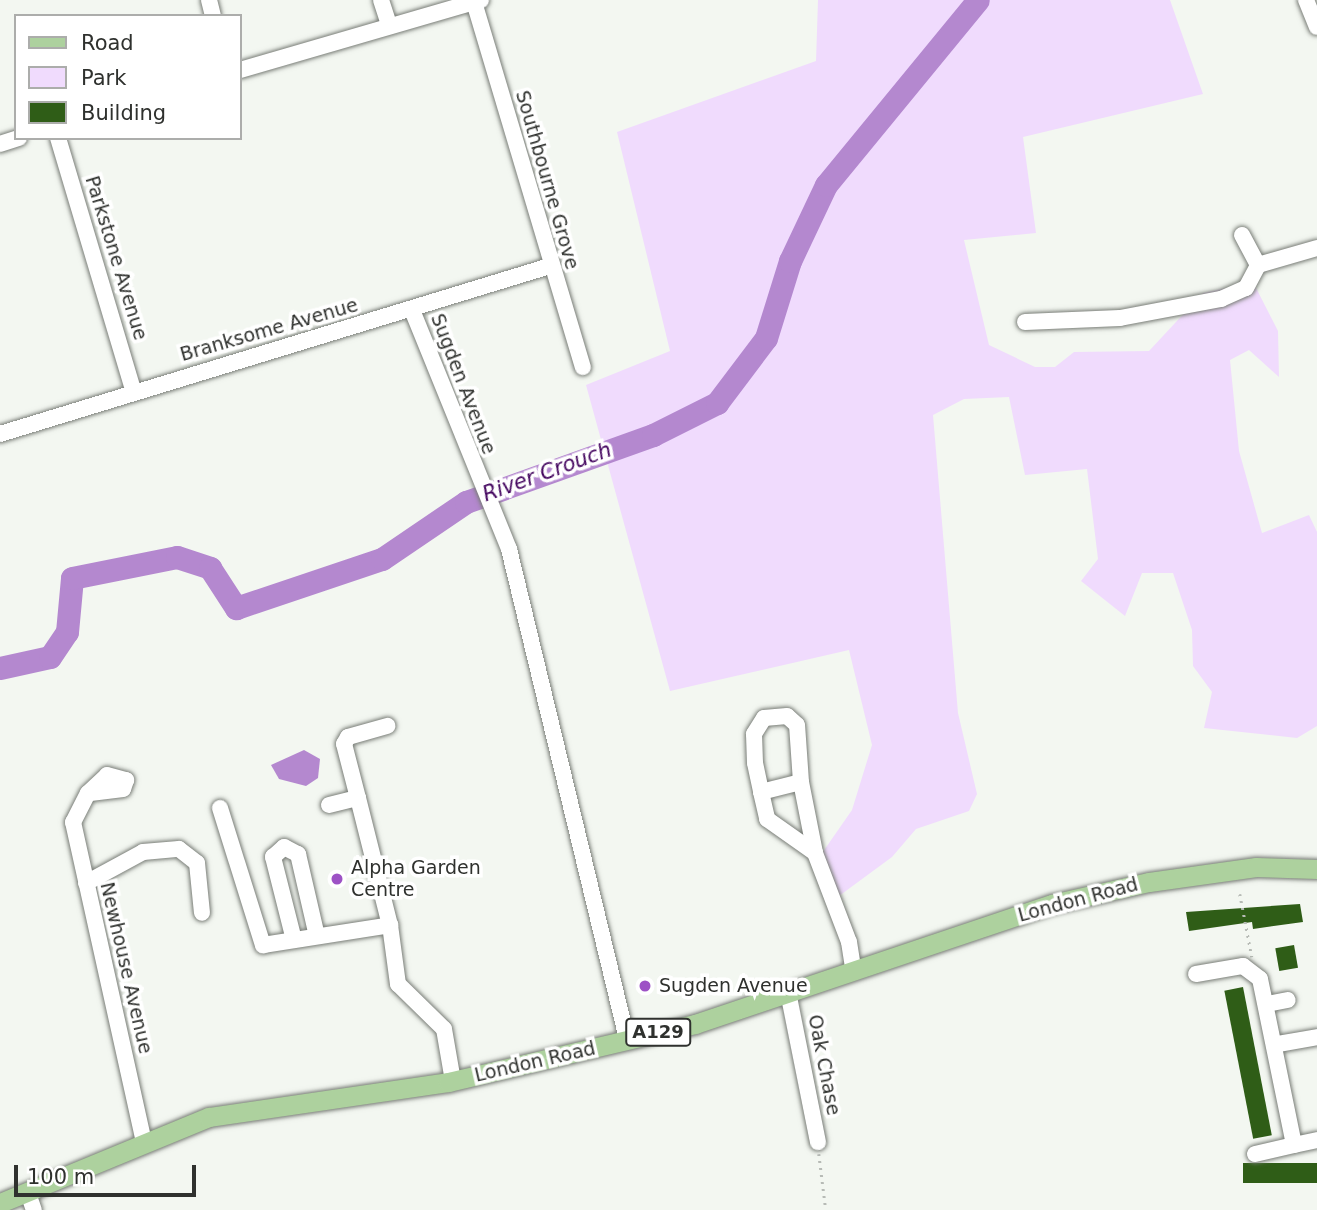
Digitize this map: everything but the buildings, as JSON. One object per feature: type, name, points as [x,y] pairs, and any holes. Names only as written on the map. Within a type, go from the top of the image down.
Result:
[{"type":"main road","name":"London Road","points":[[0,1203],[31,1202],[144,1141],[209,1117],[453,1081],[627,1040],[789,997],[1052,904],[1149,882],[1256,867],[1317,869]]},
{"type":"street","points":[[381,0],[390,25]]},
{"type":"street","points":[[1306,0],[1317,27]]},
{"type":"street","points":[[242,69],[477,1]]},
{"type":"street","name":"Southbourne Grove","points":[[477,1],[550,266],[583,367]]},
{"type":"street","name":"Parkstone Avenue","points":[[59,140],[133,390]]},
{"type":"street","points":[[1242,235],[1258,265]]},
{"type":"street","points":[[1026,322],[1119,318],[1221,299],[1246,288],[1258,265],[1317,248]]},
{"type":"street","name":"Branksome Avenue","points":[[0,434],[133,390],[412,310],[550,266]]},
{"type":"street","name":"Sugden Avenue","points":[[412,310],[509,550],[627,1040]]},
{"type":"street","points":[[815,853],[770,825],[761,792],[754,734],[774,714],[797,724],[801,782],[815,853],[849,942],[854,972]]},
{"type":"street","points":[[387,726],[348,737],[344,744],[390,925],[398,984],[444,1029],[453,1081]]},
{"type":"street","points":[[761,792],[801,782]]},
{"type":"street","points":[[329,804],[358,798]]},
{"type":"street","name":"Newhouse Avenue","points":[[83,799],[73,822],[144,1141]]},
{"type":"street","points":[[220,808],[263,945],[390,925]]},
{"type":"street","points":[[294,940],[273,858],[284,847],[298,855],[317,936]]},
{"type":"street","points":[[86,883],[143,852],[180,849],[197,863],[202,913]]},
{"type":"street","points":[[1196,974],[1243,965],[1260,979],[1278,1044],[1294,1145]]},
{"type":"street","name":"Oak Chase","points":[[789,997],[818,1142]]},
{"type":"street","points":[[1267,1004],[1288,1000]]},
{"type":"street","points":[[1278,1044],[1317,1037]]},
{"type":"street","points":[[1255,1154],[1317,1140]]},
{"type":"path","points":[[1240,894],[1260,979]]},
{"type":"path","points":[[818,1142],[826,1210]]},
{"type":"green space","points":[[818,0],[1170,0],[1203,94],[1023,137],[1036,233],[964,240],[989,345],[1035,367],[1055,367],[1074,352],[1149,351],[1203,293],[1253,282],[1278,331],[1279,377],[1249,350],[1230,360],[1239,451],[1262,533],[1309,515],[1317,532],[1317,726],[1297,738],[1204,728],[1212,692],[1193,666],[1192,630],[1173,573],[1142,573],[1125,616],[1081,581],[1098,559],[1087,469],[1025,475],[1009,397],[964,399],[933,415],[958,713],[977,794],[969,811],[916,829],[892,857],[839,896],[820,856],[852,810],[872,745],[849,650],[670,691],[586,385],[670,351],[617,132],[816,61]]},
{"type":"shaded area","points":[[304,750],[320,759],[318,778],[306,786],[279,779],[271,765]]},
{"type":"waterway","name":"River Crouch","points":[[0,668],[50,657],[67,632],[72,578],[177,557],[210,568],[236,608],[382,559],[466,502],[653,435],[717,403],[766,338],[790,261],[826,185],[978,0]]},
{"type":"place","name":"Alpha Garden Centre","points":[[337,879]]},
{"type":"place","name":"Sugden Avenue","points":[[645,986]]}]
